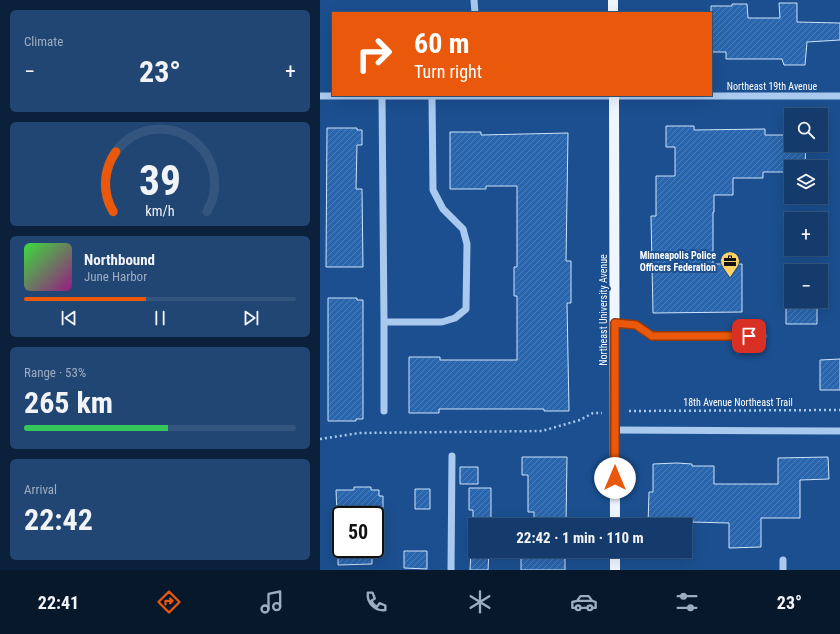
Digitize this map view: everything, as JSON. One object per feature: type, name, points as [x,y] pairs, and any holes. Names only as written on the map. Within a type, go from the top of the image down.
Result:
[{"type":"main road","points":[[613,0],[613,12]]},
{"type":"main road","name":"Northeast University Avenue","points":[[614,96],[615,518]]},
{"type":"main road","points":[[615,558],[615,570]]},
{"type":"street","points":[[474,0],[475,12]]},
{"type":"street","name":"Northeast 19th Avenue","points":[[712,95],[840,96]]},
{"type":"street","name":"Northeast 19th Avenue","points":[[320,96],[432,96]]},
{"type":"street","points":[[382,96],[384,411]]},
{"type":"street","points":[[384,322],[442,322],[455,318],[466,309],[467,244],[463,229],[443,210],[433,190],[432,96]]},
{"type":"street","points":[[615,323],[636,325],[652,336],[763,336]]},
{"type":"street","points":[[615,430],[840,431]]},
{"type":"street","points":[[451,570],[452,456]]},
{"type":"street","points":[[783,560],[783,570]]},
{"type":"path","name":"18th Avenue Northeast Trail","points":[[637,411],[840,410]]},
{"type":"path","points":[[320,439],[359,433],[526,432],[557,427],[593,413]]},
{"type":"building","points":[[779,3],[797,3],[797,22],[840,23],[840,40],[807,42],[805,65],[784,65],[782,59],[726,59],[726,52],[712,52],[711,6],[747,4],[748,18],[780,18]]},
{"type":"building","points":[[666,126],[694,126],[694,130],[765,129],[765,135],[784,135],[784,152],[806,152],[805,160],[784,160],[784,172],[763,172],[763,178],[733,178],[733,195],[714,195],[713,264],[742,264],[742,312],[653,313],[651,216],[656,216],[656,176],[675,176],[675,147],[666,147]]},
{"type":"building","points":[[327,128],[357,128],[357,130],[362,130],[362,145],[357,145],[356,189],[362,189],[363,267],[326,267]]},
{"type":"building","points":[[450,132],[481,132],[481,135],[568,133],[566,261],[571,261],[571,303],[567,303],[569,411],[544,411],[544,409],[439,409],[439,413],[409,413],[409,357],[440,357],[440,360],[517,360],[517,296],[514,296],[514,267],[517,267],[517,186],[486,186],[486,189],[450,189]]},
{"type":"building","points":[[328,298],[357,298],[357,300],[363,300],[363,419],[356,419],[356,421],[328,421]]},
{"type":"building","points":[[786,308],[817,308],[817,324],[786,324]]},
{"type":"building","points":[[840,359],[840,390],[820,390],[820,360]]},
{"type":"building","points":[[522,457],[567,457],[566,518],[534,518],[534,512],[528,512],[528,475],[522,475]]},
{"type":"building","points":[[828,457],[829,479],[800,480],[800,518],[761,518],[761,547],[729,548],[729,523],[692,522],[692,518],[648,518],[649,492],[653,492],[653,464],[677,463],[692,464],[692,466],[714,466],[714,484],[778,484],[778,458]]},
{"type":"building","points":[[460,467],[478,467],[478,484],[460,484]]},
{"type":"building","points":[[354,487],[371,487],[371,490],[379,490],[379,496],[383,496],[383,506],[337,506],[336,490],[354,490]]},
{"type":"building","points":[[469,488],[491,488],[491,518],[473,518],[473,510],[469,510]]},
{"type":"building","points":[[415,489],[430,489],[430,509],[415,509]]},
{"type":"building","points":[[404,551],[427,551],[427,569],[404,568]]},
{"type":"building","points":[[338,558],[372,558],[372,564],[338,565]]},
{"type":"building","points":[[471,558],[489,558],[488,570],[470,570]]},
{"type":"building","points":[[521,558],[565,558],[565,570],[521,570]]},
{"type":"place","name":"Minneapolis Police Officers Federation","points":[[730,278]]},
{"type":"route","points":[[615,478],[615,323],[636,325],[652,336],[749,336]]}]
